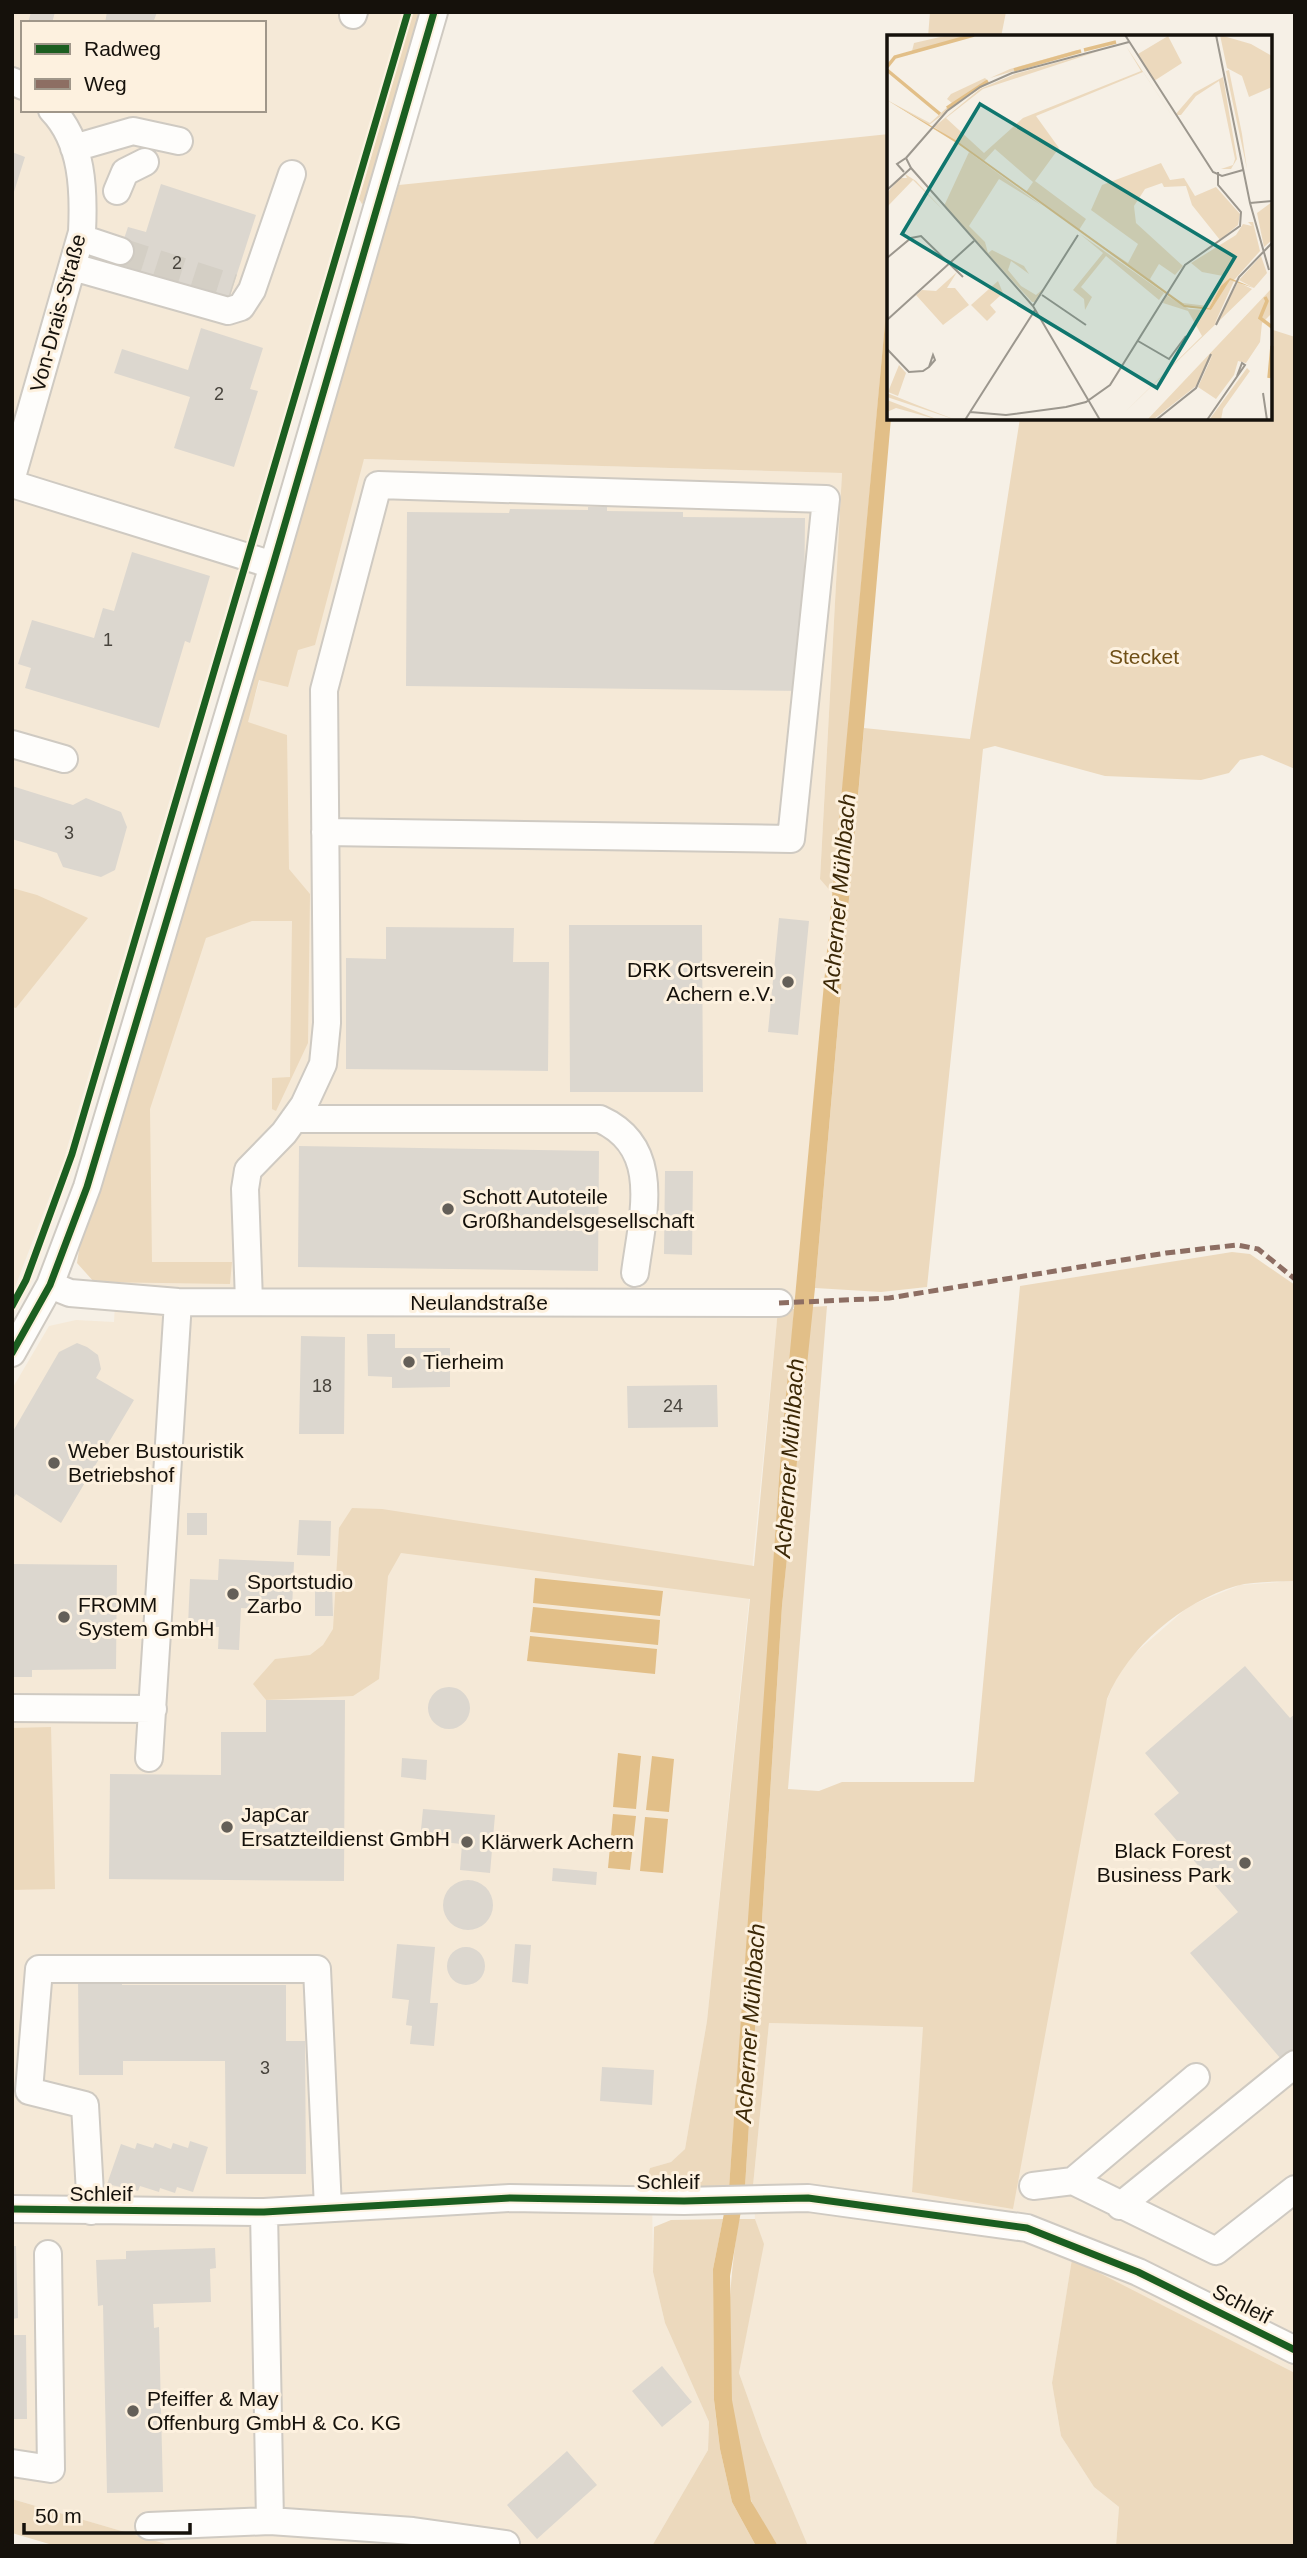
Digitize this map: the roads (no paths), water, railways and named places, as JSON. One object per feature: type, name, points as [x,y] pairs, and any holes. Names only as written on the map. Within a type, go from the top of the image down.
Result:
[{"type":"street","points":[[12,1353],[22,1313],[50,1285],[87,1187],[274,565],[434,12]]},
{"type":"street","name":"Von-Drais-Straße","points":[[12,477],[81,238],[84,191],[74,148],[60,118],[54,112]]},
{"type":"street","points":[[74,148],[133,131],[179,141]]},
{"type":"street","points":[[117,191],[125,172],[145,162]]},
{"type":"street","points":[[73,267],[228,311],[237,297],[252,290],[292,174]]},
{"type":"street","points":[[81,238],[120,251]]},
{"type":"street","points":[[12,484],[274,565]]},
{"type":"street","points":[[248,1301],[245,1189],[248,1170],[294,1119],[323,1064],[327,1023],[324,690],[379,485],[826,499],[791,839],[326,832]]},
{"type":"street","points":[[12,744],[64,759]]},
{"type":"street","points":[[294,1119],[600,1119],[616,1126],[633,1142],[641,1157],[645,1195],[635,1273]]},
{"type":"street","name":"Neulandstraße","points":[[50,1285],[70,1293],[178,1302],[779,1303]]},
{"type":"street","points":[[149,1758],[178,1302]]},
{"type":"street","points":[[12,1708],[153,1709]]},
{"type":"street","points":[[91,2211],[85,2105],[29,2091],[39,1969],[317,1969],[328,2208]]},
{"type":"street","points":[[1120,2206],[1295,2064]]},
{"type":"street","points":[[1034,2186],[1073,2180],[1196,2077]]},
{"type":"street","points":[[1073,2180],[1120,2206],[1216,2251],[1295,2189]]},
{"type":"street","name":"Schleif","points":[[12,2209],[264,2212],[510,2198],[684,2201],[808,2198],[1027,2228],[1139,2272],[1295,2350]]},
{"type":"street","points":[[264,2212],[270,2521]]},
{"type":"street","points":[[12,2463],[51,2469],[48,2254]]},
{"type":"street","points":[[149,2526],[270,2521],[413,2531],[506,2544]]},
{"type":"water","name":"Acherner Mühlbach","points":[[887,302],[887,420],[891,420],[815,1288],[782,1606],[745,2187],[730,2276],[732,2400],[751,2501],[778,2546],[756,2546],[732,2502],[720,2449],[714,2400],[713,2269],[729,2188],[782,1438]]},
{"type":"water","points":[[535,1578],[663,1591],[660,1616],[533,1603]]},
{"type":"water","points":[[533,1607],[660,1620],[658,1645],[530,1632]]},
{"type":"water","points":[[530,1636],[657,1649],[655,1674],[527,1661]]},
{"type":"water","points":[[618,1753],[641,1756],[636,1809],[613,1807]]},
{"type":"water","points":[[652,1756],[674,1759],[669,1812],[646,1810]]},
{"type":"water","points":[[613,1814],[636,1816],[630,1870],[608,1868]]},
{"type":"water","points":[[645,1817],[668,1819],[663,1873],[640,1871]]},
{"type":"tunnel","points":[[120,251],[233,287]]},
{"type":"place","name":"DRK Ortsverein Achern e.V.","points":[[788,982]]},
{"type":"place","name":"Schott Autoteile Gr0ßhandelsgesellschaft","points":[[448,1209]]},
{"type":"place","name":"Tierheim","points":[[409,1362]]},
{"type":"place","name":"Weber Bustouristik Betriebshof","points":[[54,1463]]},
{"type":"place","name":"Sportstudio Zarbo","points":[[233,1594]]},
{"type":"place","name":"FROMM System GmbH","points":[[64,1617]]},
{"type":"place","name":"JapCar Ersatzteildienst GmbH","points":[[227,1827]]},
{"type":"place","name":"Klärwerk Achern","points":[[467,1842]]},
{"type":"place","name":"Black Forest Business Park","points":[[1245,1863]]},
{"type":"place","name":"Pfeiffer & May Offenburg GmbH & Co. KG","points":[[133,2411]]},
{"type":"park label","name":"Stecket","points":[[1144,657]]}]
